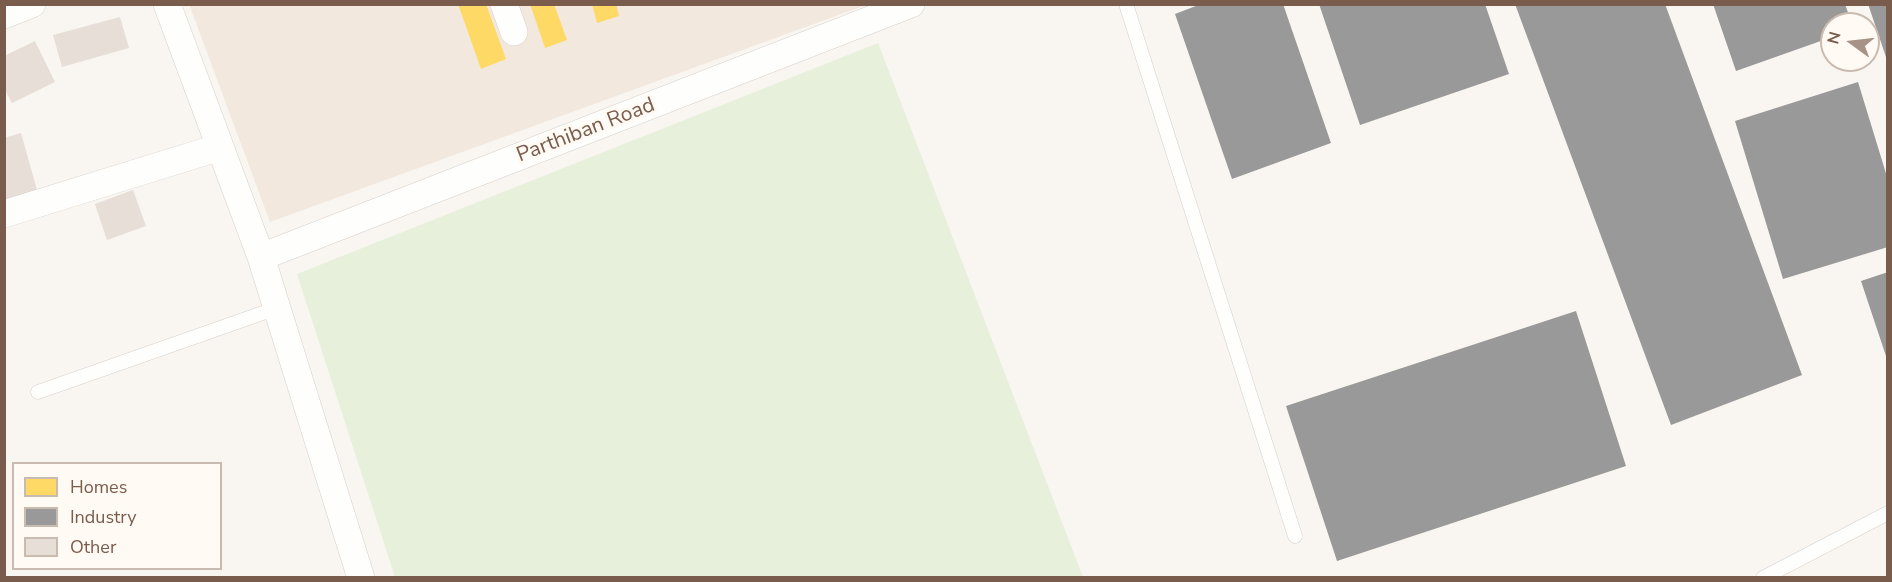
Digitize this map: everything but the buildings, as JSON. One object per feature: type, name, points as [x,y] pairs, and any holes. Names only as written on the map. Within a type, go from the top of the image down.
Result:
[{"type":"street","points":[[4,15],[32,4]]},
{"type":"street","points":[[167,4],[261,257],[361,578]]},
{"type":"street","points":[[504,4],[514,32]]},
{"type":"street","name":"Parthiban Road","points":[[261,257],[911,4]]},
{"type":"street","points":[[4,214],[220,147]]},
{"type":"lane","points":[[1126,4],[1295,536]]},
{"type":"lane","points":[[38,392],[277,308]]},
{"type":"lane","points":[[1763,578],[1887,513]]},
{"type":"shaded area","points":[[189,4],[866,5],[270,222]]},
{"type":"green space","points":[[878,43],[1083,577],[395,577],[297,274]]}]
